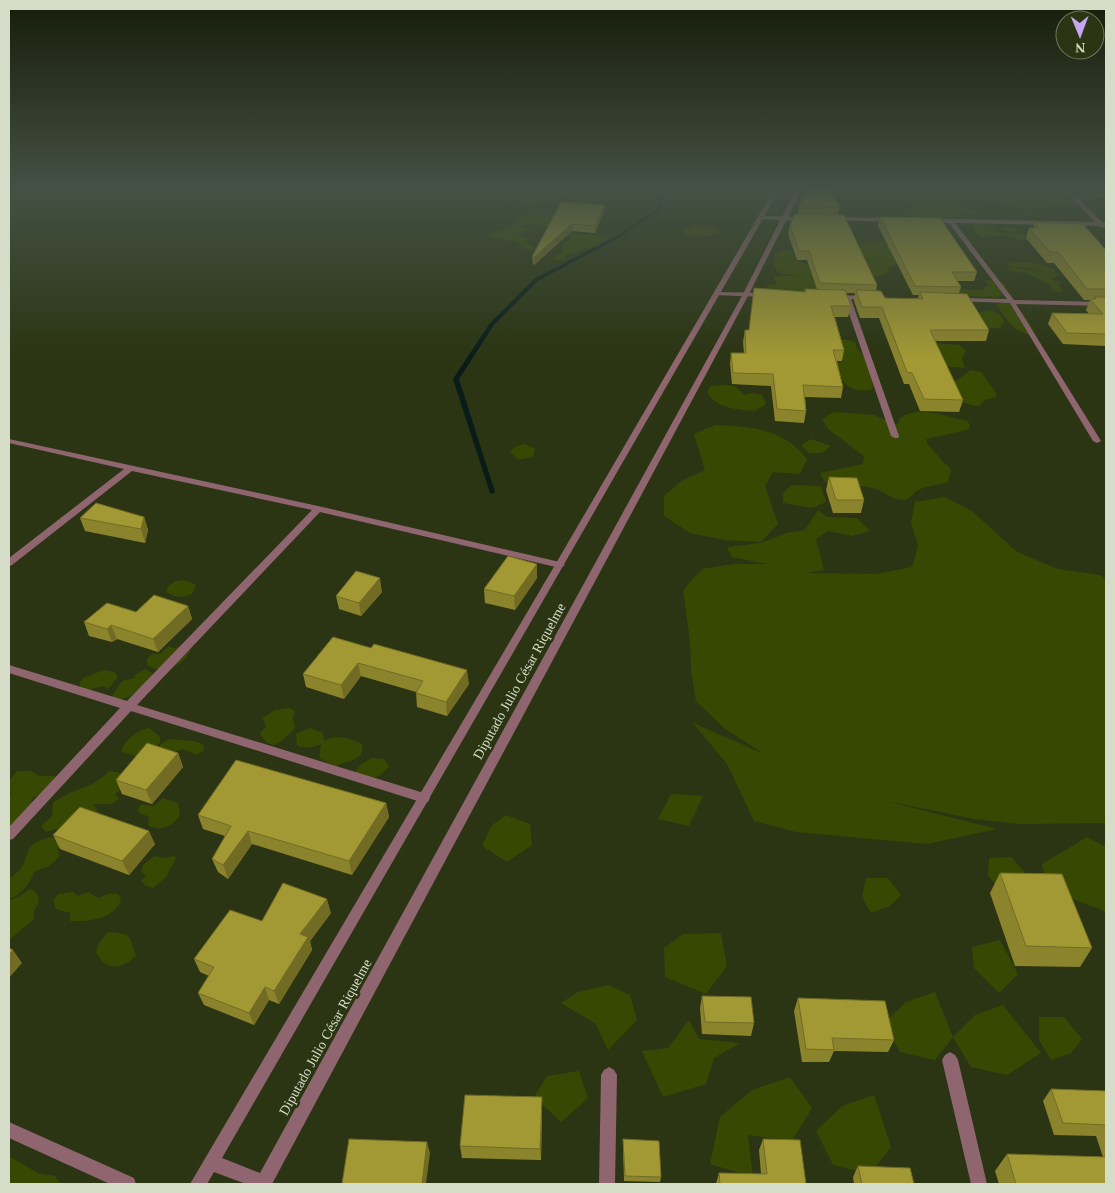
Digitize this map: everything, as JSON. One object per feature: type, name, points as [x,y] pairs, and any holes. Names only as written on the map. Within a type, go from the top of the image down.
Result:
[{"type":"street","name":"Diputado Julio César Riquelme","points":[[198,1184],[744,247]]},
{"type":"street","name":"Diputado Julio César Riquelme","points":[[263,1184],[746,294],[770,247]]},
{"type":"street","points":[[970,247],[1012,302],[1097,441]]},
{"type":"street","points":[[718,294],[774,295]]},
{"type":"street","points":[[829,296],[876,298]]},
{"type":"street","points":[[847,297],[895,436]]},
{"type":"street","points":[[944,300],[1106,304]]},
{"type":"street","points":[[9,441],[318,509],[560,565]]},
{"type":"street","points":[[9,563],[130,468]]},
{"type":"street","points":[[9,835],[128,707],[318,509]]},
{"type":"street","points":[[9,669],[424,798]]},
{"type":"street","points":[[950,1060],[979,1184]]},
{"type":"street","points":[[607,1184],[609,1075]]},
{"type":"street","points":[[9,1130],[128,1184]]},
{"type":"street","points":[[211,1162],[263,1184]]},
{"type":"green space","points":[[521,247],[534,247],[538,249],[530,250]]},
{"type":"green space","points":[[593,247],[566,255],[564,257],[567,259],[564,261],[553,260],[552,258],[563,252],[561,250],[563,248]]},
{"type":"green space","points":[[859,247],[890,247],[901,262],[890,267],[888,272],[873,278],[858,250]]},
{"type":"green space","points":[[785,250],[792,251],[794,259],[810,266],[820,275],[804,276],[821,277],[818,293],[768,290],[767,284],[777,285],[773,276],[799,276],[779,273],[774,266],[775,253]]},
{"type":"green space","points":[[1026,262],[1046,266],[1057,272],[1050,273],[1058,273],[1059,276],[1049,279],[1060,282],[1059,286],[1063,291],[1053,292],[1051,285],[1027,273],[1009,271],[1009,267],[1047,273],[1009,266],[1007,263]]},
{"type":"green space","points":[[986,280],[1003,282],[1007,289],[999,297],[957,296],[955,289],[981,290],[989,285]]},
{"type":"green space","points":[[1003,301],[1019,309],[1027,318],[1036,335],[1022,333],[1012,326],[997,305]]},
{"type":"green space","points":[[990,310],[1003,319],[1004,321],[1000,328],[961,328],[976,313]]},
{"type":"green space","points":[[838,338],[855,342],[866,359],[873,387],[870,390],[856,389],[846,385],[832,365],[843,361]]},
{"type":"green space","points":[[932,343],[959,345],[966,350],[962,359],[965,368],[932,365]]},
{"type":"green space","points":[[971,370],[982,372],[997,397],[985,400],[979,406],[964,403],[954,395],[947,387]]},
{"type":"green space","points":[[711,386],[735,386],[745,395],[753,393],[762,395],[766,404],[755,411],[734,409],[721,405],[715,402],[707,392]]},
{"type":"green space","points":[[834,412],[874,415],[898,425],[900,418],[907,414],[924,412],[968,421],[970,427],[967,430],[926,439],[928,445],[951,470],[948,482],[921,489],[907,499],[898,500],[872,488],[825,482],[820,473],[863,464],[864,456],[828,429],[822,419]]},
{"type":"green space","points":[[715,425],[753,428],[777,435],[798,449],[807,459],[800,474],[773,472],[765,486],[778,524],[761,542],[724,540],[690,533],[664,516],[664,496],[681,481],[705,470],[694,434]]},
{"type":"green space","points":[[811,439],[831,446],[822,453],[809,453],[801,445]]},
{"type":"green space","points":[[524,444],[535,449],[533,457],[518,460],[510,451]]},
{"type":"green space","points":[[791,485],[821,486],[826,502],[812,508],[783,503],[783,494]]},
{"type":"green space","points":[[944,497],[972,511],[1017,552],[1058,569],[1100,575],[1106,579],[1106,823],[1021,824],[974,819],[886,801],[997,829],[927,844],[796,832],[754,821],[727,764],[693,723],[764,754],[725,729],[696,701],[683,590],[702,569],[733,564],[767,564],[732,557],[727,547],[761,543],[787,533],[805,530],[818,510],[827,517],[857,518],[870,531],[852,536],[828,531],[816,539],[824,570],[806,573],[876,574],[912,567],[918,546],[911,523],[915,502]]},
{"type":"green space","points":[[184,580],[196,585],[192,594],[179,597],[166,592],[168,586],[176,581]]},
{"type":"green space","points":[[181,645],[191,647],[189,654],[179,664],[166,669],[153,668],[147,665],[147,659],[152,654],[160,654],[169,646],[174,648]]},
{"type":"green space","points":[[146,669],[160,678],[154,688],[141,688],[129,697],[117,700],[112,696],[122,681],[134,678],[136,674]]},
{"type":"green space","points":[[104,670],[115,672],[118,677],[108,689],[104,686],[86,690],[80,687],[80,682],[83,678]]},
{"type":"green space","points":[[290,708],[295,711],[293,719],[295,728],[283,740],[274,745],[267,743],[260,734],[266,726],[262,718],[275,710]]},
{"type":"green space","points":[[149,728],[160,737],[160,742],[154,751],[134,756],[121,751],[132,736]]},
{"type":"green space","points":[[310,728],[323,733],[324,741],[344,738],[363,745],[361,755],[335,766],[319,758],[321,744],[309,748],[297,745],[296,734]]},
{"type":"green space","points":[[171,739],[194,741],[204,745],[203,751],[197,755],[182,749],[168,754],[156,751],[163,742]]},
{"type":"green space","points":[[372,758],[384,759],[389,767],[379,776],[372,778],[355,772],[361,764]]},
{"type":"green space","points":[[17,771],[31,771],[39,776],[54,776],[59,784],[40,796],[34,797],[32,800],[35,809],[25,822],[9,829],[9,797],[11,795],[9,781]]},
{"type":"green space","points":[[109,771],[122,773],[126,786],[115,794],[119,799],[112,804],[94,804],[97,810],[95,817],[65,830],[56,829],[46,832],[41,826],[52,816],[53,803],[97,781]]},
{"type":"green space","points":[[671,794],[703,796],[689,826],[658,819]]},
{"type":"green space","points":[[163,798],[178,803],[180,815],[166,827],[148,826],[149,817],[138,812],[138,809],[141,804],[154,806]]},
{"type":"green space","points":[[506,815],[530,824],[532,845],[507,862],[482,846],[491,826]]},
{"type":"green space","points":[[51,837],[61,842],[57,850],[60,856],[49,866],[35,871],[25,888],[9,899],[9,878],[21,869],[31,847],[37,842]]},
{"type":"green space","points":[[1087,837],[1106,847],[1106,912],[1048,889],[1042,864]]},
{"type":"green space","points":[[154,856],[164,858],[174,856],[176,858],[166,877],[153,888],[146,886],[141,881],[146,875],[141,871],[143,865]]},
{"type":"green space","points":[[1011,857],[1026,874],[999,890],[988,875],[989,858]]},
{"type":"green space","points":[[866,878],[888,878],[901,895],[890,906],[871,913],[862,897]]},
{"type":"green space","points":[[29,889],[35,892],[39,899],[34,911],[34,919],[9,940],[9,900],[20,896]]},
{"type":"green space","points":[[73,892],[78,896],[88,892],[98,898],[111,893],[118,894],[121,899],[118,906],[107,915],[92,920],[70,921],[70,913],[56,909],[53,901],[58,894]]},
{"type":"green space","points":[[108,932],[125,934],[130,938],[136,956],[119,966],[110,966],[105,963],[96,953],[98,944]]},
{"type":"green space","points":[[721,933],[727,966],[706,994],[665,977],[664,948],[683,934]]},
{"type":"green space","points":[[1000,940],[1018,974],[999,993],[974,968],[972,947]]},
{"type":"green space","points":[[609,985],[630,995],[637,1020],[608,1050],[596,1024],[561,1003],[578,992]]},
{"type":"green space","points":[[935,992],[953,1037],[935,1060],[900,1052],[884,1023],[906,1002]]},
{"type":"green space","points":[[1003,1005],[1041,1053],[1007,1075],[971,1067],[953,1037],[975,1015]]},
{"type":"green space","points":[[1039,1017],[1064,1017],[1082,1039],[1071,1053],[1051,1060],[1039,1040]]},
{"type":"green space","points":[[689,1020],[699,1039],[740,1043],[714,1058],[706,1084],[663,1097],[642,1051],[668,1048]]},
{"type":"green space","points":[[579,1071],[588,1098],[561,1122],[534,1097],[547,1076]]},
{"type":"green space","points":[[790,1077],[812,1108],[792,1141],[748,1135],[753,1177],[710,1164],[720,1117],[752,1090]]},
{"type":"green space","points":[[874,1095],[891,1147],[870,1174],[833,1165],[816,1131],[842,1106]]},
{"type":"green space","points":[[9,1156],[38,1173],[55,1176],[60,1184],[9,1184]]},
{"type":"building","points":[[537,247],[546,247],[533,258]]},
{"type":"building","points":[[798,247],[859,247],[877,285],[820,283],[809,251],[799,251]]},
{"type":"building","points":[[895,247],[960,247],[977,272],[952,272],[961,287],[915,286]]},
{"type":"building","points":[[1045,247],[1103,247],[1106,250],[1106,289],[1087,289],[1058,252],[1050,252]]},
{"type":"building","points":[[754,288],[806,292],[805,289],[845,290],[851,306],[831,306],[844,350],[833,350],[843,387],[803,385],[806,411],[777,409],[773,374],[733,373],[731,353],[746,353],[745,330],[749,330]]},
{"type":"building","points":[[856,290],[881,291],[885,298],[923,299],[920,292],[967,294],[989,330],[930,330],[963,400],[924,399],[912,373],[907,372],[882,307],[862,307]]},
{"type":"building","points":[[1094,297],[1106,297],[1106,334],[1067,333],[1052,313],[1103,314],[1090,299],[1096,299]]},
{"type":"building","points":[[829,477],[857,478],[864,500],[836,500]]},
{"type":"building","points":[[96,503],[144,517],[141,529],[80,518]]},
{"type":"building","points":[[508,556],[537,564],[514,596],[484,589]]},
{"type":"building","points":[[356,571],[380,578],[359,603],[336,596]]},
{"type":"building","points":[[154,595],[188,606],[153,639],[111,625],[107,629],[84,622],[107,603],[136,612]]},
{"type":"building","points":[[333,637],[371,648],[374,644],[467,670],[446,702],[416,693],[423,681],[358,663],[341,685],[303,674]]},
{"type":"building","points":[[147,743],[178,753],[146,790],[116,780]]},
{"type":"building","points":[[236,760],[386,803],[349,861],[248,831],[223,865],[212,859],[231,826],[198,815]]},
{"type":"building","points":[[80,807],[149,831],[122,861],[53,835]]},
{"type":"building","points":[[1000,873],[1062,874],[1092,948],[1026,946]]},
{"type":"building","points":[[283,883],[327,899],[300,934],[308,937],[274,991],[265,987],[249,1013],[198,993],[214,967],[194,959],[230,910],[262,921]]},
{"type":"building","points":[[702,996],[751,997],[754,1023],[705,1022]]},
{"type":"building","points":[[798,998],[885,1001],[894,1040],[832,1038],[834,1050],[806,1049]]},
{"type":"building","points":[[1051,1089],[1106,1091],[1106,1125],[1063,1123]]},
{"type":"building","points":[[465,1095],[542,1097],[540,1149],[460,1146]]},
{"type":"building","points":[[349,1139],[427,1142],[422,1184],[342,1184]]},
{"type":"building","points":[[623,1139],[659,1141],[661,1177],[625,1176]]},
{"type":"building","points":[[763,1139],[800,1140],[806,1184],[720,1184],[719,1173],[767,1174]]},
{"type":"building","points":[[1007,1154],[1106,1157],[1106,1184],[1016,1184]]},
{"type":"building","points":[[858,1166],[910,1168],[914,1184],[862,1184]]},
{"type":"waterway","points":[[492,492],[456,379],[492,324],[536,280],[599,247]]}]
